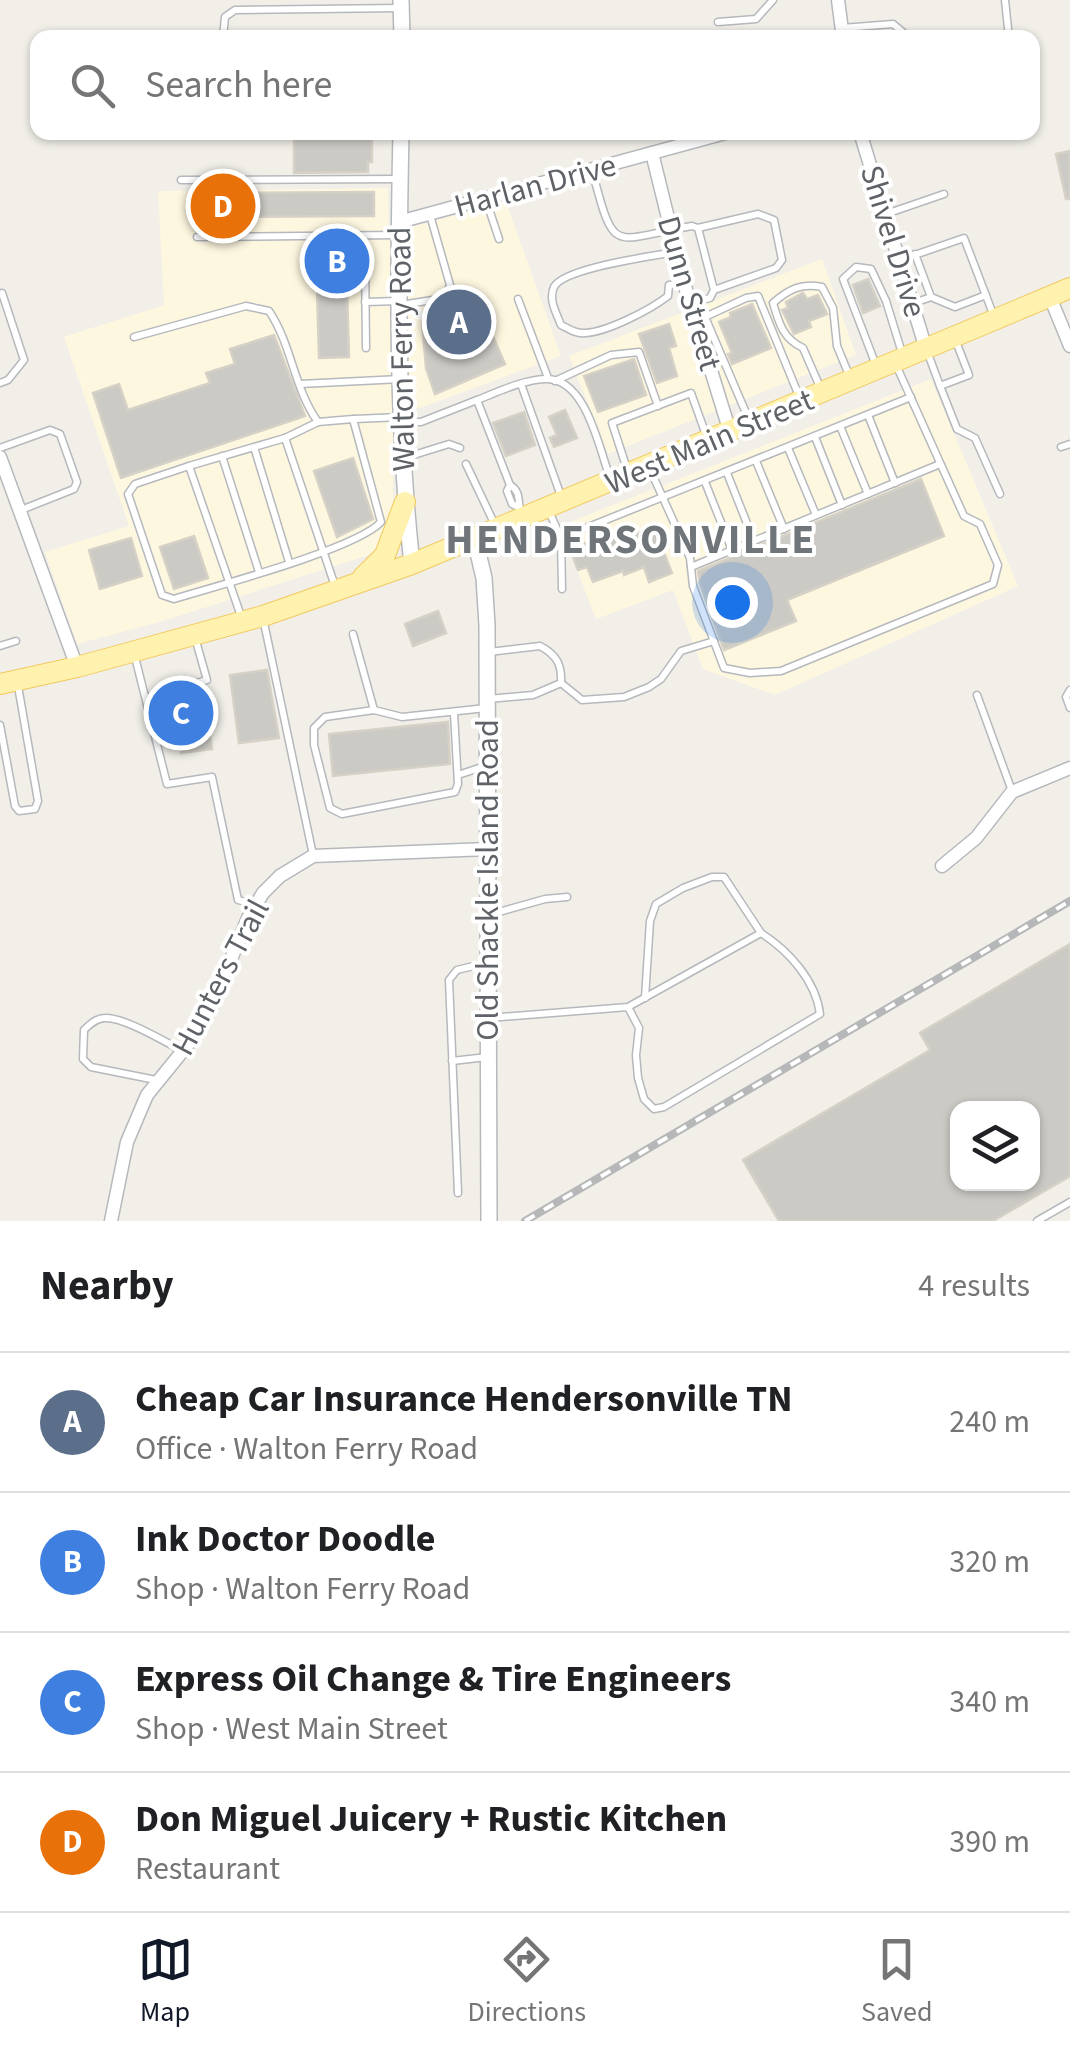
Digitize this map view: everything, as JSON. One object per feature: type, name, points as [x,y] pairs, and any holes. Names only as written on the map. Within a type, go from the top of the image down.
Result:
[{"type":"main road","name":"West Main Street","points":[[9,682],[252,619],[412,564],[497,530],[521,513],[556,506],[1060,292]]},
{"type":"main road","points":[[344,588],[385,555],[405,502]]},
{"type":"street","points":[[838,0],[842,30]]},
{"type":"street","points":[[401,4],[402,30]]},
{"type":"street","name":"Walton Ferry Road","points":[[401,140],[403,458],[412,564]]},
{"type":"street","name":"Harlan Drive","points":[[399,228],[430,213],[652,154],[674,140]]},
{"type":"street","name":"Shivel Drive","points":[[863,140],[926,349]]},
{"type":"street","name":"Dunn Street","points":[[652,154],[690,303],[740,428]]},
{"type":"street","points":[[1060,292],[1070,346]]},
{"type":"street","points":[[0,457],[77,667]]},
{"type":"street","name":"Old Shackle Island Road","points":[[475,540],[484,578],[487,652],[489,1221]]},
{"type":"street","points":[[942,866],[976,838],[1012,792],[1070,768]]},
{"type":"street","points":[[313,856],[487,849]]},
{"type":"street","name":"Hunters Trail","points":[[111,1221],[127,1142],[147,1095],[184,1052],[210,1010],[256,905],[280,876],[313,856]]},
{"type":"lane","points":[[718,22],[756,18],[773,0]]},
{"type":"lane","points":[[1004,0],[1008,30]]},
{"type":"lane","points":[[224,30],[225,17],[235,10],[401,4]]},
{"type":"lane","points":[[859,30],[893,24],[900,30]]},
{"type":"lane","points":[[592,170],[606,221],[614,235],[625,240],[758,214],[774,220],[782,260],[776,268],[714,290]]},
{"type":"lane","points":[[180,180],[400,180]]},
{"type":"lane","points":[[886,214],[944,194]]},
{"type":"lane","points":[[486,198],[498,239]]},
{"type":"lane","points":[[366,302],[445,298],[450,285],[430,213]]},
{"type":"lane","points":[[197,237],[399,228]]},
{"type":"lane","points":[[690,303],[710,298],[714,290],[698,228]]},
{"type":"lane","points":[[900,260],[964,238],[996,320]]},
{"type":"lane","points":[[676,252],[584,271],[560,281],[553,288],[552,302],[561,325],[588,334],[653,308],[668,296],[668,285],[684,283]]},
{"type":"lane","points":[[915,254],[931,297]]},
{"type":"lane","points":[[365,258],[366,348]]},
{"type":"lane","points":[[518,299],[551,380],[566,385],[582,400],[630,474],[664,499],[690,558],[692,586],[724,668],[750,673],[781,671],[993,584],[998,565],[980,524],[964,516],[911,398],[842,279],[856,267],[871,269],[886,301],[892,364]]},
{"type":"lane","points":[[823,393],[803,348],[791,342],[780,327],[774,303],[787,290],[807,284],[822,287],[833,308],[837,346],[852,381]]},
{"type":"lane","points":[[0,382],[8,380],[24,360],[2,293]]},
{"type":"lane","points":[[740,428],[705,316],[746,298],[758,296],[802,402]]},
{"type":"lane","points":[[914,303],[931,297],[955,308],[986,296]]},
{"type":"lane","points":[[134,337],[246,306],[269,311],[280,327],[318,422]]},
{"type":"lane","points":[[940,386],[969,375],[954,338]]},
{"type":"lane","points":[[926,349],[957,429],[975,438],[1000,494]]},
{"type":"lane","points":[[353,419],[381,522],[372,532],[174,599],[162,595],[128,494],[135,484],[286,438],[318,422],[353,419],[402,419],[422,422],[521,384],[551,380],[629,350],[639,352],[658,406]]},
{"type":"lane","points":[[300,384],[402,379]]},
{"type":"lane","points":[[521,384],[556,506],[562,590]]},
{"type":"lane","points":[[630,474],[612,423],[692,394],[708,441]]},
{"type":"lane","points":[[561,538],[911,398]]},
{"type":"lane","points":[[477,400],[510,485],[507,492],[521,513]]},
{"type":"lane","points":[[868,415],[895,483]]},
{"type":"lane","points":[[840,426],[868,494]]},
{"type":"lane","points":[[0,448],[50,430],[60,434],[77,482],[74,489],[20,511]]},
{"type":"lane","points":[[815,437],[842,505]]},
{"type":"lane","points":[[286,438],[323,550],[344,588]]},
{"type":"lane","points":[[403,458],[449,444],[460,448]]},
{"type":"lane","points":[[254,447],[289,562]]},
{"type":"lane","points":[[788,448],[816,515]]},
{"type":"lane","points":[[222,456],[258,572]]},
{"type":"lane","points":[[756,461],[784,528]]},
{"type":"lane","points":[[466,464],[497,530]]},
{"type":"lane","points":[[691,567],[940,464]]},
{"type":"lane","points":[[189,466],[228,582],[252,619],[313,856]]},
{"type":"lane","points":[[727,473],[754,541]]},
{"type":"lane","points":[[705,482],[732,550]]},
{"type":"lane","points":[[353,634],[374,710]]},
{"type":"lane","points":[[146,698],[206,680],[194,635]]},
{"type":"lane","points":[[0,646],[16,641]]},
{"type":"lane","points":[[561,683],[582,700],[624,698],[661,678],[681,651],[714,641]]},
{"type":"lane","points":[[487,652],[540,646],[558,660],[561,683]]},
{"type":"lane","points":[[134,652],[167,784],[212,777],[238,900],[256,905]]},
{"type":"lane","points":[[0,725],[15,806],[19,811],[35,809],[38,801],[9,682]]},
{"type":"lane","points":[[454,713],[458,775],[455,792],[342,814],[330,808],[314,745],[314,728],[325,717],[374,710],[402,717],[454,713],[533,695],[561,683]]},
{"type":"lane","points":[[1070,690],[1066,697],[1070,708]]},
{"type":"lane","points":[[976,695],[1012,792]]},
{"type":"lane","points":[[458,775],[488,765]]},
{"type":"lane","points":[[628,1008],[639,1028],[636,1055],[644,1098],[654,1108],[664,1107],[820,1014],[818,995],[784,948],[762,934],[724,877],[712,877],[683,888],[656,904],[650,920],[646,998]]},
{"type":"lane","points":[[487,915],[545,898],[567,897]]},
{"type":"lane","points":[[488,1018],[628,1008],[762,934]]},
{"type":"lane","points":[[458,1193],[449,980],[457,970],[487,962]]},
{"type":"lane","points":[[159,1081],[91,1067],[83,1059],[84,1030],[104,1018],[184,1052]]},
{"type":"lane","points":[[452,1061],[488,1057]]},
{"type":"lane","points":[[1037,1221],[1070,1202]]},
{"type":"shaded area","points":[[388,188],[389,241],[411,242],[411,227],[506,202],[561,356],[420,408],[393,410],[393,522],[378,552],[163,621],[77,644],[45,552],[129,526],[64,337],[164,305],[158,191]]},
{"type":"shaded area","points":[[822,259],[856,355],[608,454],[569,356]]},
{"type":"shaded area","points":[[931,379],[1018,586],[775,695],[703,669],[673,590],[596,619],[560,526]]},
{"type":"building","points":[[294,140],[372,140],[368,172],[294,173]]},
{"type":"building","points":[[1070,151],[1070,199],[1066,199],[1056,154]]},
{"type":"building","points":[[374,192],[374,216],[189,217],[189,193]]},
{"type":"building","points":[[346,253],[349,357],[319,358],[316,254]]},
{"type":"building","points":[[868,279],[880,306],[863,313],[853,285]]},
{"type":"building","points":[[803,293],[807,299],[818,295],[827,314],[809,321],[811,327],[794,334],[782,310],[788,308],[786,302]]},
{"type":"building","points":[[477,299],[505,364],[435,394],[426,368],[422,321]]},
{"type":"building","points":[[752,304],[771,348],[732,364],[728,354],[732,353],[719,322]]},
{"type":"building","points":[[669,324],[676,346],[669,348],[677,376],[657,383],[639,334]]},
{"type":"building","points":[[274,335],[305,416],[121,478],[93,393],[119,384],[128,410],[210,383],[206,373],[235,364],[230,349]]},
{"type":"building","points":[[634,359],[646,395],[598,412],[584,376]]},
{"type":"building","points":[[565,410],[577,438],[554,447],[550,438],[557,435],[549,417]]},
{"type":"building","points":[[524,412],[535,445],[506,456],[493,423]]},
{"type":"building","points":[[353,458],[373,519],[337,537],[314,471]]},
{"type":"building","points":[[921,479],[944,536],[787,600],[796,621],[724,650],[698,571]]},
{"type":"building","points":[[629,526],[632,535],[654,527],[672,573],[649,582],[644,567],[593,582],[587,567],[578,570],[570,549]]},
{"type":"building","points":[[194,536],[208,578],[174,589],[160,547]]},
{"type":"building","points":[[131,538],[142,576],[100,589],[89,550]]},
{"type":"building","points":[[438,611],[446,633],[413,646],[405,624]]},
{"type":"building","points":[[267,670],[279,738],[239,743],[230,675]]},
{"type":"building","points":[[205,699],[212,749],[181,753],[177,722],[191,720],[188,701]]},
{"type":"building","points":[[448,722],[450,764],[333,776],[329,734]]},
{"type":"building","points":[[1070,944],[1070,1176],[993,1221],[779,1221],[743,1160],[930,1050],[920,1033]]},
{"type":"railway","points":[[525,1221],[1070,901]]},
{"type":"place","name":"Don Miguel Juicery + Rustic Kitchen","points":[[223,206]]},
{"type":"place","name":"Ink Doctor Doodle","points":[[337,261]]},
{"type":"place","name":"Cheap Car Insurance Hendersonville TN","points":[[459,322]]},
{"type":"place","name":"Express Oil Change & Tire Engineers","points":[[181,713]]},
{"type":"district","name":"HENDERSONVILLE","points":[[631,538]]}]
